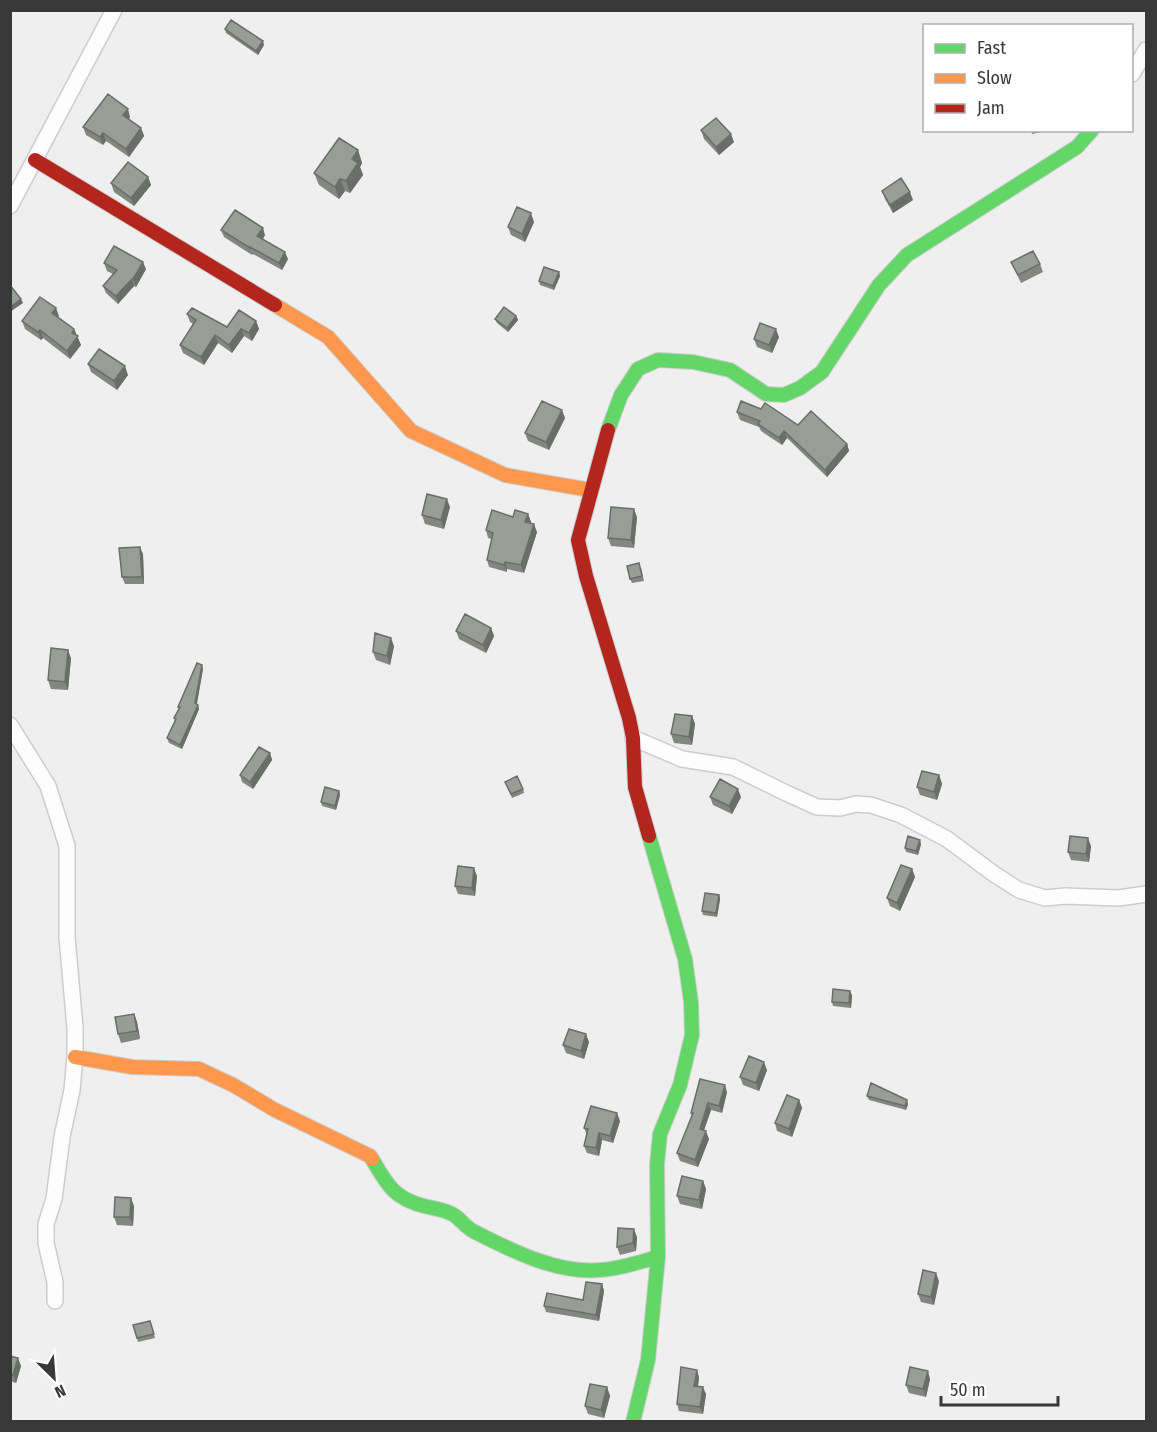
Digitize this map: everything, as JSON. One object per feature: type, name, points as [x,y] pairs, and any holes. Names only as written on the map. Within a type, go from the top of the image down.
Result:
[{"type":"street","points":[[10,206],[112,11]]},
{"type":"street","points":[[1133,71],[1146,50]]},
{"type":"street","points":[[633,1422],[648,1360],[658,1257],[657,1164],[660,1134],[680,1085],[692,1035],[691,1002],[685,959],[635,787],[633,738],[629,718],[586,576],[578,540],[608,431],[621,395],[638,369],[658,360],[693,362],[730,370],[766,394],[784,395],[800,388],[822,372],[879,285],[907,255],[949,227],[1008,193],[1077,147],[1090,132]]},
{"type":"street","points":[[35,160],[328,338],[411,431],[505,475],[590,490]]},
{"type":"street","points":[[10,724],[48,786],[67,846],[67,937],[75,1028],[75,1057],[72,1090],[54,1199],[46,1224],[45,1243],[55,1282],[55,1301]]},
{"type":"street","points":[[633,738],[682,759],[733,767],[817,807],[840,808],[856,804],[871,805],[902,815],[947,839],[1019,890],[1046,898],[1065,896],[1119,898],[1146,894]]},
{"type":"street","points":[[75,1057],[132,1067],[199,1069],[233,1085],[275,1110],[369,1156],[389,1188],[397,1194],[420,1205],[452,1213],[472,1231],[553,1264],[581,1270],[614,1269],[658,1257]]},
{"type":"building","points":[[231,20],[263,41],[256,51],[225,29]]},
{"type":"building","points":[[108,94],[128,109],[123,115],[141,128],[126,149],[103,133],[100,137],[83,127]]},
{"type":"building","points":[[716,118],[731,134],[716,147],[701,130]]},
{"type":"building","points":[[339,138],[358,150],[352,159],[358,163],[346,181],[340,179],[335,187],[314,173]]},
{"type":"building","points":[[128,162],[148,177],[131,198],[111,183]]},
{"type":"building","points":[[901,178],[910,192],[890,205],[882,191]]},
{"type":"building","points":[[517,207],[531,213],[522,234],[508,227]]},
{"type":"building","points":[[235,210],[263,228],[257,236],[285,252],[279,263],[221,230]]},
{"type":"building","points":[[114,246],[143,262],[133,279],[116,296],[103,286],[117,270],[104,263]]},
{"type":"building","points":[[1033,251],[1040,264],[1018,275],[1011,262]]},
{"type":"building","points":[[544,267],[559,272],[553,286],[539,281]]},
{"type":"building","points":[[10,285],[21,299],[10,307]]},
{"type":"building","points":[[40,297],[56,308],[52,313],[74,329],[72,333],[78,336],[67,351],[40,330],[38,332],[22,321]]},
{"type":"building","points":[[504,307],[516,316],[507,328],[495,319]]},
{"type":"building","points":[[192,308],[227,327],[239,310],[256,321],[249,333],[241,329],[229,345],[215,335],[201,357],[180,345],[196,320],[187,314]]},
{"type":"building","points":[[760,323],[776,329],[769,345],[754,339]]},
{"type":"building","points":[[99,349],[125,366],[114,381],[88,364]]},
{"type":"building","points":[[542,401],[562,410],[546,442],[525,433]]},
{"type":"building","points":[[741,401],[761,409],[765,403],[798,425],[811,411],[847,444],[825,470],[784,431],[779,438],[758,424],[760,421],[737,412]]},
{"type":"building","points":[[427,494],[447,499],[441,520],[422,515]]},
{"type":"building","points":[[611,507],[634,509],[631,540],[608,538]]},
{"type":"building","points":[[492,510],[513,517],[515,510],[528,514],[525,522],[534,524],[521,565],[505,562],[504,565],[487,560],[493,533],[486,530]]},
{"type":"building","points":[[140,547],[142,577],[122,577],[119,548]]},
{"type":"building","points":[[639,563],[642,576],[630,579],[627,566]]},
{"type":"building","points":[[465,614],[491,628],[483,645],[456,631]]},
{"type":"building","points":[[375,633],[391,638],[387,656],[373,652]]},
{"type":"building","points":[[51,648],[68,650],[65,682],[48,680]]},
{"type":"building","points":[[197,663],[202,665],[195,703],[198,705],[180,745],[167,738]]},
{"type":"building","points":[[675,714],[692,716],[689,737],[671,734]]},
{"type":"building","points":[[259,747],[270,753],[250,782],[240,775]]},
{"type":"building","points":[[922,771],[939,775],[934,792],[917,787]]},
{"type":"building","points":[[517,776],[523,789],[511,794],[505,782]]},
{"type":"building","points":[[720,779],[738,789],[729,806],[710,797]]},
{"type":"building","points":[[325,787],[339,791],[335,806],[321,802]]},
{"type":"building","points":[[908,836],[920,840],[916,851],[905,848]]},
{"type":"building","points":[[1070,836],[1088,838],[1086,854],[1068,852]]},
{"type":"building","points":[[901,865],[912,869],[897,903],[887,898]]},
{"type":"building","points":[[458,866],[474,868],[472,888],[455,886]]},
{"type":"building","points":[[705,893],[719,895],[716,913],[702,911]]},
{"type":"building","points":[[833,989],[850,991],[849,1003],[832,1002]]},
{"type":"building","points":[[134,1014],[137,1031],[118,1034],[115,1017]]},
{"type":"building","points":[[569,1029],[586,1034],[581,1051],[563,1045]]},
{"type":"building","points":[[749,1056],[764,1062],[756,1083],[740,1077]]},
{"type":"building","points":[[700,1079],[725,1085],[719,1106],[708,1103],[700,1129],[706,1131],[695,1160],[677,1153],[693,1113],[691,1113]]},
{"type":"building","points":[[871,1083],[907,1100],[905,1106],[867,1096]]},
{"type":"building","points":[[787,1095],[799,1100],[789,1129],[775,1123]]},
{"type":"building","points":[[591,1106],[617,1113],[610,1136],[599,1133],[596,1148],[584,1146],[588,1129],[584,1128]]},
{"type":"building","points":[[682,1176],[703,1181],[699,1200],[677,1196]]},
{"type":"building","points":[[115,1197],[131,1198],[130,1217],[114,1217]]},
{"type":"building","points":[[618,1228],[634,1229],[633,1243],[617,1247]]},
{"type":"building","points":[[923,1270],[936,1273],[931,1297],[918,1294]]},
{"type":"building","points":[[586,1282],[602,1284],[596,1315],[544,1306],[547,1293],[583,1300]]},
{"type":"building","points":[[150,1321],[154,1334],[137,1338],[133,1325]]},
{"type":"building","points":[[10,1356],[18,1358],[13,1375],[10,1374]]},
{"type":"building","points":[[681,1367],[697,1370],[694,1386],[703,1387],[700,1407],[677,1404]]},
{"type":"building","points":[[910,1367],[928,1371],[923,1389],[906,1385]]},
{"type":"building","points":[[590,1384],[607,1387],[601,1410],[585,1406]]},
{"type":"traffic: fast","points":[[608,430],[621,395],[638,369],[658,360],[693,362],[730,370],[766,394],[784,395],[800,388],[822,372],[879,285],[907,255],[1077,147],[1090,132]]},
{"type":"traffic: fast","points":[[633,1422],[648,1360],[658,1257],[657,1164],[660,1134],[680,1085],[692,1035],[691,1002],[685,959],[649,836]]},
{"type":"traffic: fast","points":[[372,1159],[387,1183],[405,1199],[450,1213],[471,1230],[536,1260],[568,1268],[600,1270],[622,1267],[658,1257]]},
{"type":"traffic: slow","points":[[275,305],[328,337],[411,431],[505,475],[590,490]]},
{"type":"traffic: slow","points":[[75,1057],[132,1067],[199,1069],[372,1159]]},
{"type":"traffic: jam","points":[[35,160],[275,305]]},
{"type":"traffic: jam","points":[[608,430],[578,540],[586,576],[629,718],[633,738],[635,787],[649,836]]}]
